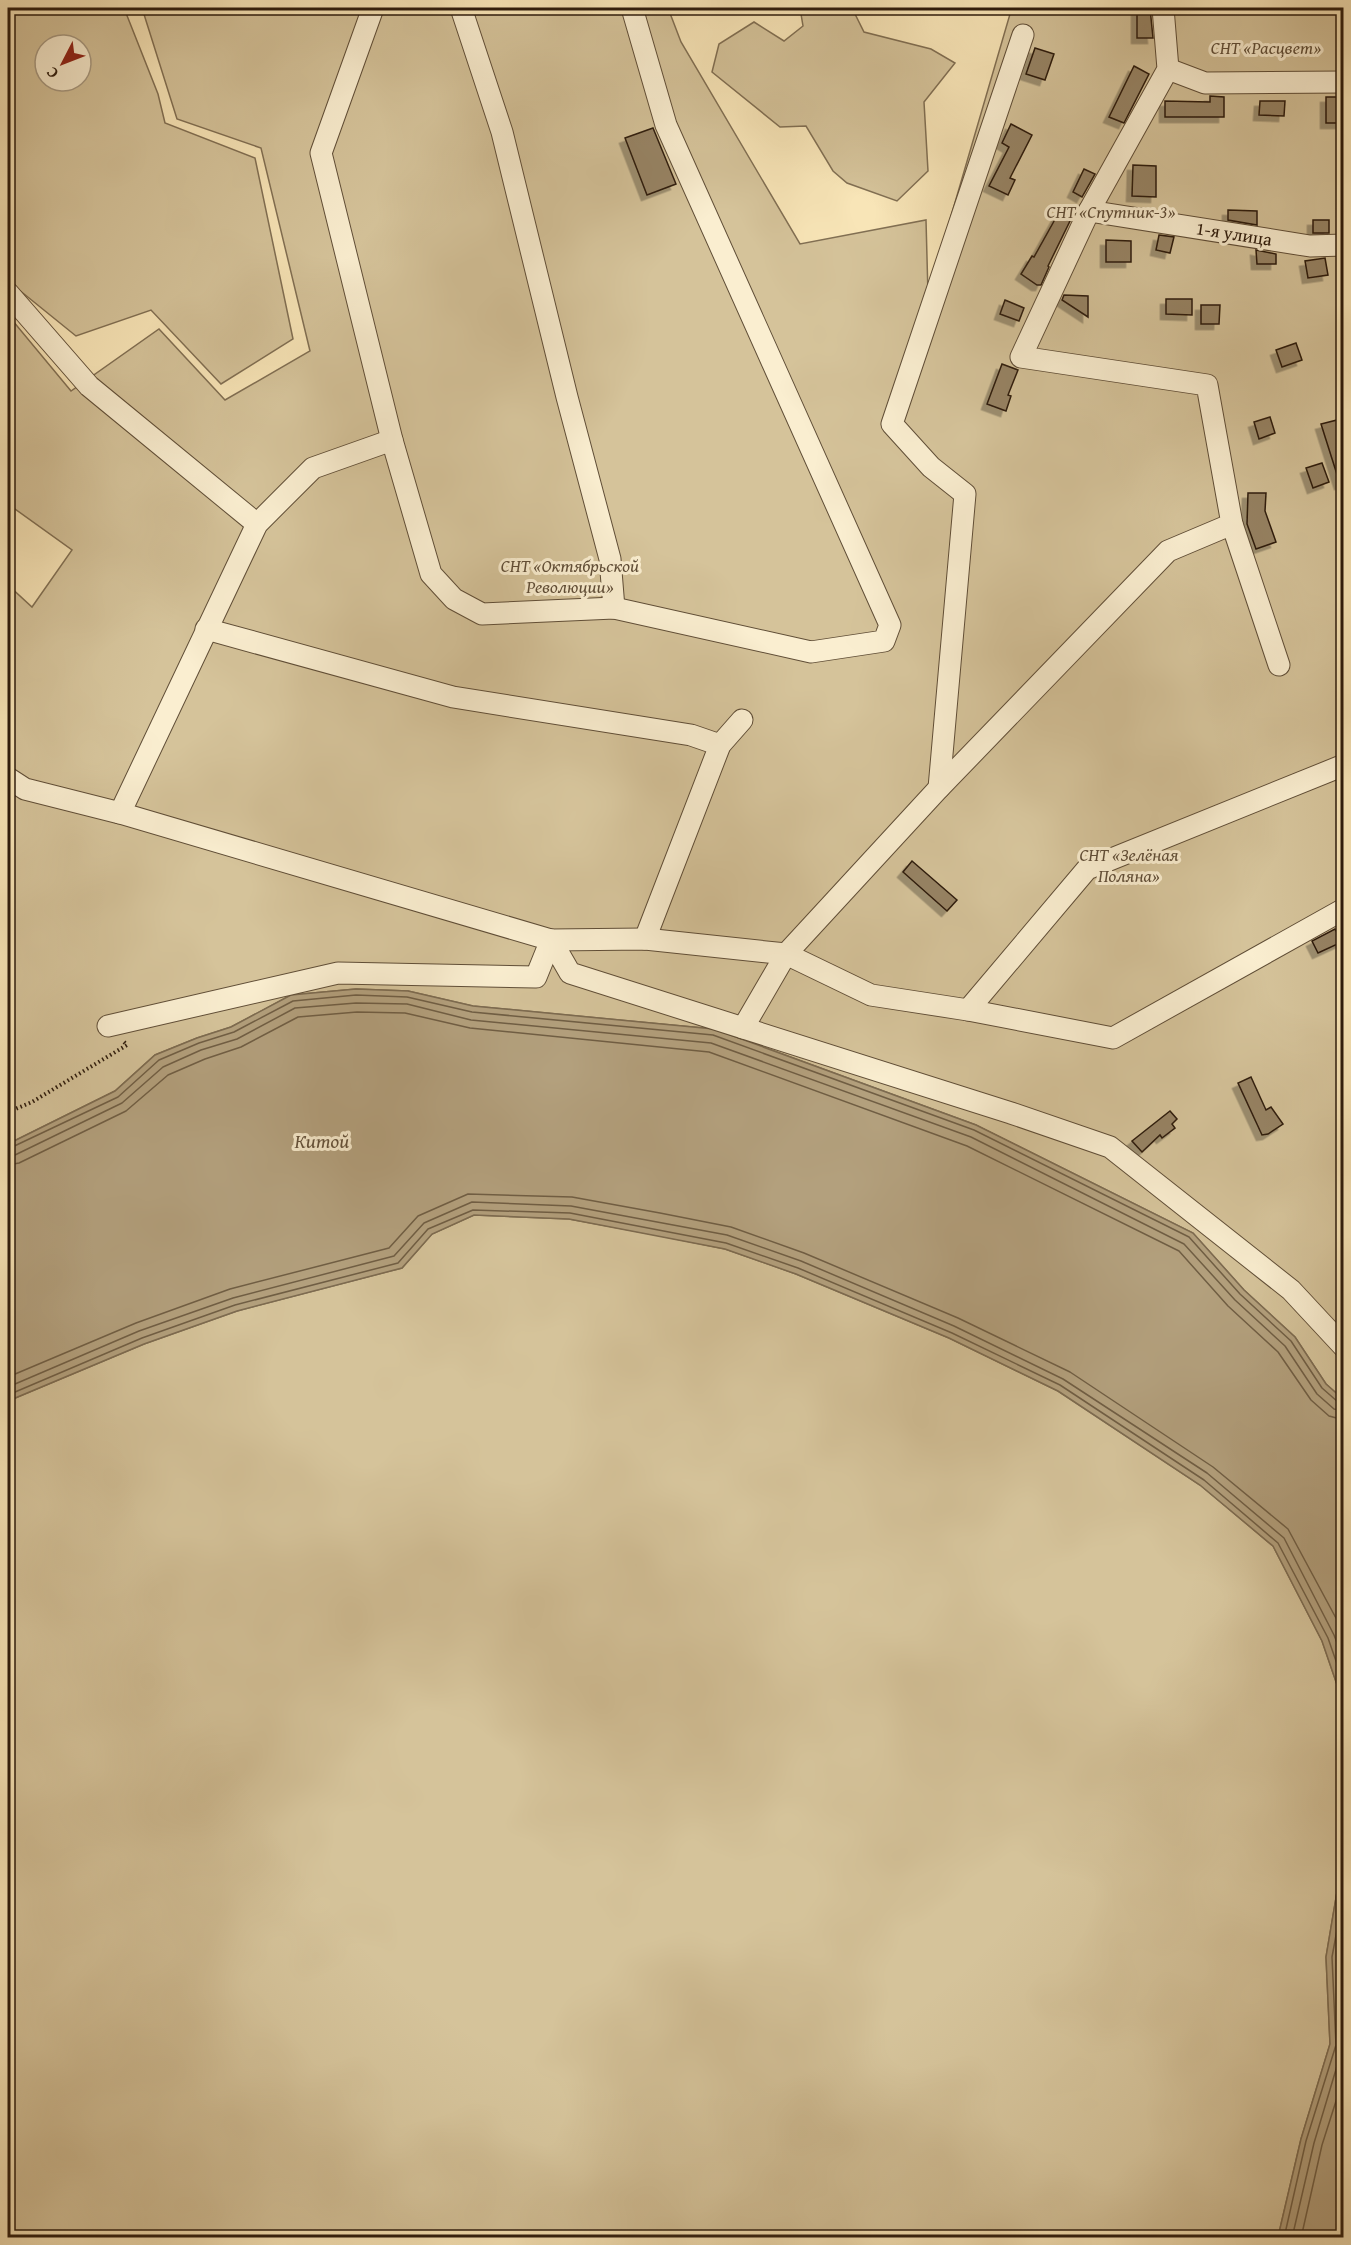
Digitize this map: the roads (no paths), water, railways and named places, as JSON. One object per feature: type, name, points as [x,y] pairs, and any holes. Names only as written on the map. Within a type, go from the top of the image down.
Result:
[{"type":"street","points":[[374,8],[321,153],[392,440],[430,574],[454,599],[482,614],[614,608],[811,652],[884,640],[890,625],[666,125],[632,8]]},
{"type":"street","points":[[461,8],[502,132],[567,397],[610,560],[614,608]]},
{"type":"street","points":[[1163,8],[1168,69],[1089,211],[1021,357],[1208,386],[1232,524],[1279,665]]},
{"type":"street","points":[[939,788],[965,494],[931,467],[892,424],[1023,35]]},
{"type":"street","points":[[1168,69],[1205,84],[1344,82]]},
{"type":"street","name":"1-я улица","points":[[1089,211],[1310,246],[1344,245]]},
{"type":"street","points":[[8,293],[89,386],[257,524]]},
{"type":"street","points":[[120,813],[257,524],[313,468],[392,440]]},
{"type":"street","points":[[743,1028],[786,954],[939,788],[1168,551],[1232,524]]},
{"type":"street","points":[[206,629],[453,698],[691,735],[720,745]]},
{"type":"street","points":[[645,939],[720,745],[742,720]]},
{"type":"street","points":[[968,1011],[1087,869],[1344,765]]},
{"type":"street","points":[[8,778],[25,789],[120,813],[551,940],[645,939],[786,954],[871,995],[1113,1038],[1344,909]]},
{"type":"street","points":[[108,1026],[338,973],[536,976],[551,940]]},
{"type":"street","points":[[551,940],[570,973],[1011,1113],[1110,1147],[1291,1290],[1344,1347]]},
{"type":"water","name":"Китой","points":[[356,989],[408,991],[473,1006],[714,1029],[976,1125],[1193,1233],[1244,1290],[1295,1337],[1326,1384],[1343,1399],[1343,1702],[1322,1641],[1273,1546],[1200,1485],[1058,1391],[949,1338],[796,1274],[725,1249],[569,1219],[474,1215],[432,1234],[402,1268],[237,1311],[144,1344],[8,1401],[8,1144],[115,1091],[155,1055],[231,1027],[291,995]]},
{"type":"water","points":[[1343,1856],[1343,2237],[1278,2237],[1301,2139],[1330,2044],[1326,1957]]},
{"type":"park label","name":"СНТ «Расцвет»","points":[[1266,48]]},
{"type":"park label","name":"СНТ «Спутник-3»","points":[[1111,212]]},
{"type":"park label","name":"СНТ «Октябрьской Революции»","points":[[570,576]]},
{"type":"park label","name":"СНТ «Зелёная Поляна»","points":[[1129,865]]}]
